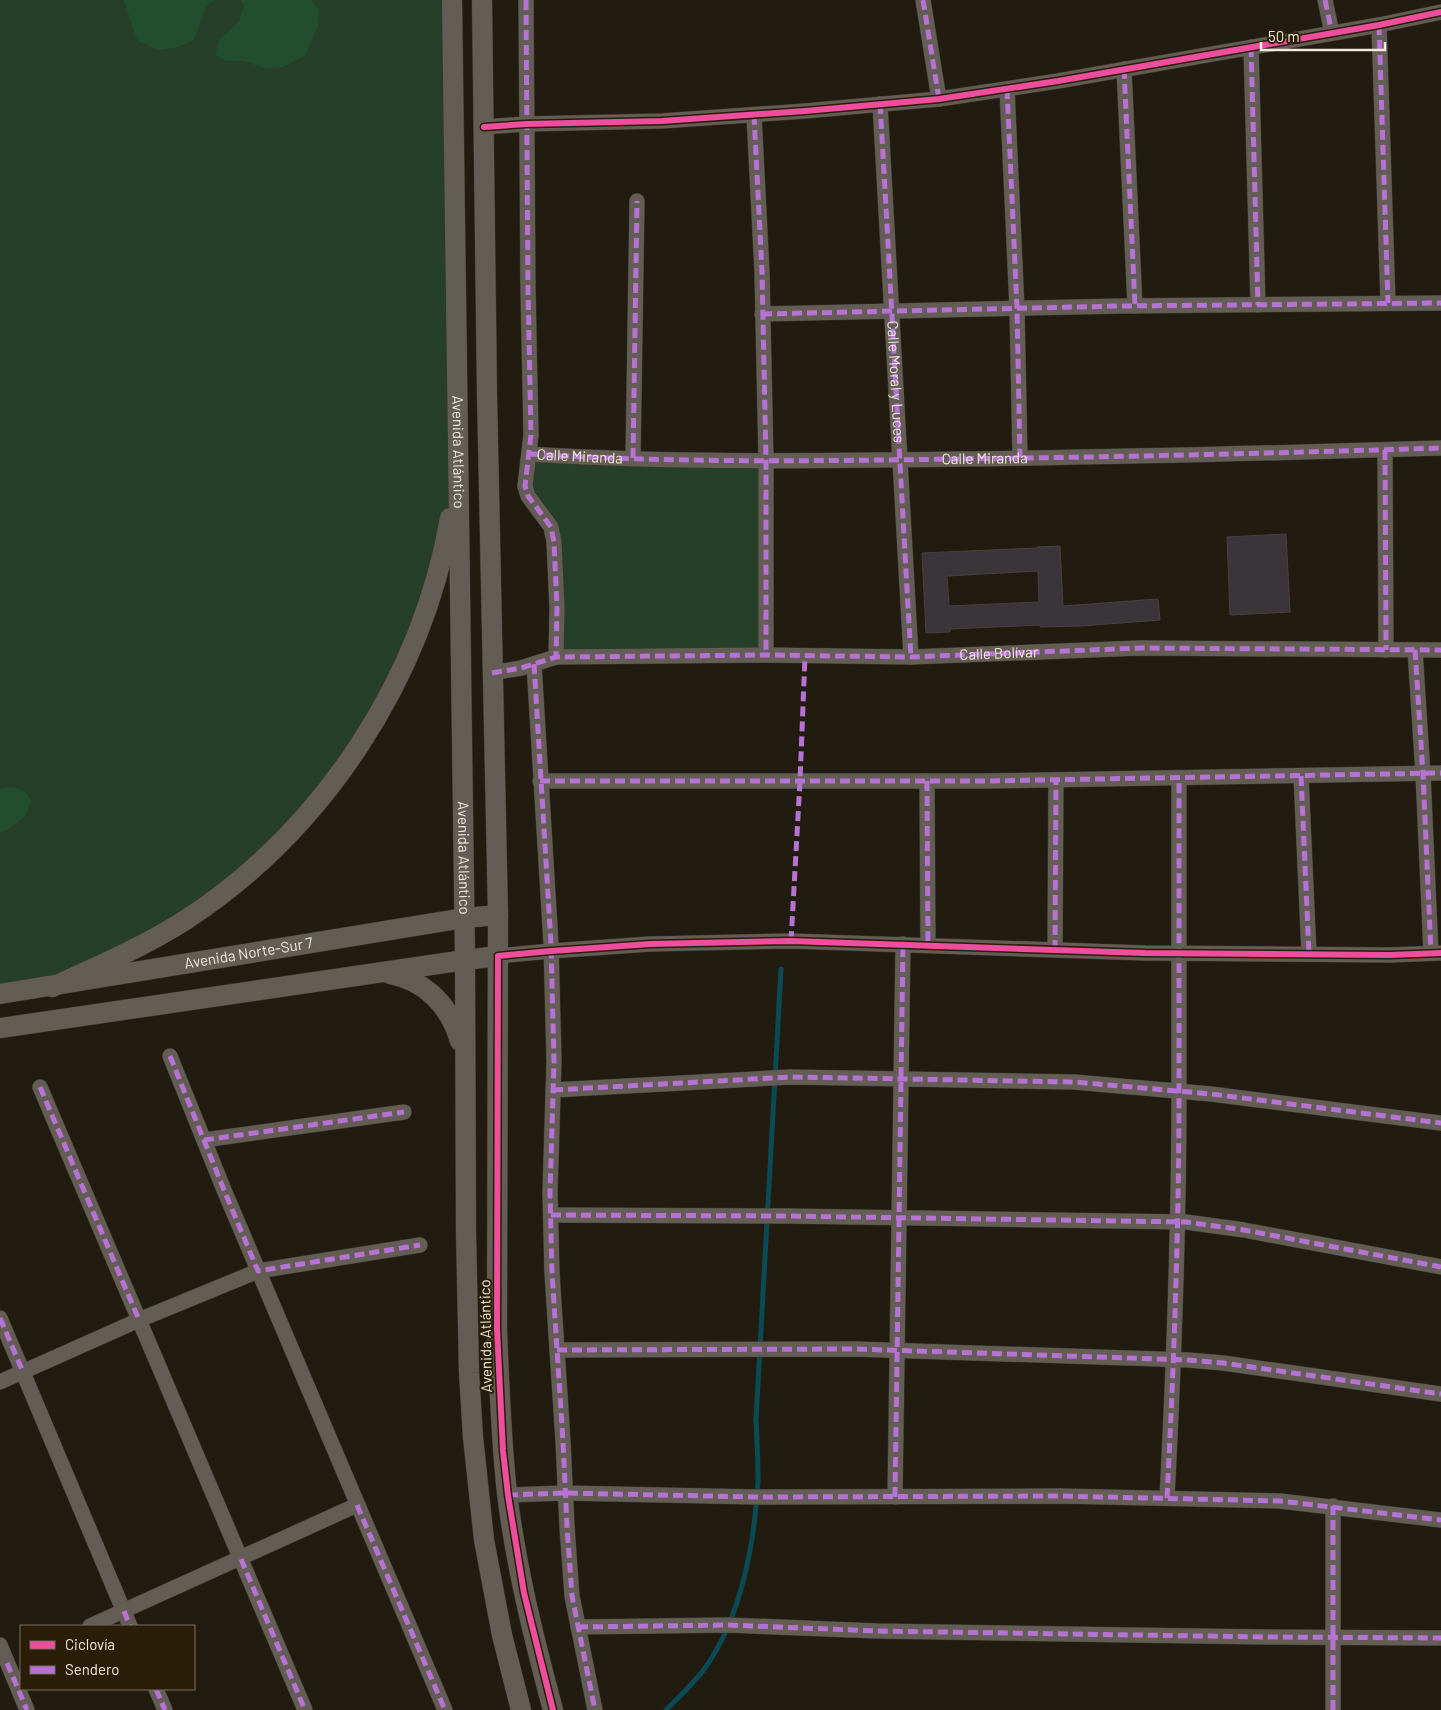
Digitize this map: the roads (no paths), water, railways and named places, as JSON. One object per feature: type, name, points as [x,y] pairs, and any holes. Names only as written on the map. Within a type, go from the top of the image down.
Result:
[{"type":"main road","name":"Avenida Atlántico","points":[[452,0],[469,1373],[473,1437],[484,1540],[502,1635],[521,1710]]},
{"type":"main road","name":"Avenida Atlántico","points":[[482,0],[492,673],[498,915],[497,1329],[503,1451],[508,1495],[524,1593],[553,1710]]},
{"type":"main road","points":[[52,986],[116,959],[188,918],[252,869],[281,841],[314,805],[346,764],[372,726],[415,639],[442,555],[457,464]]},
{"type":"main road","name":"Avenida Norte-Sur 7","points":[[0,994],[464,918],[498,915]]},
{"type":"main road","points":[[0,1028],[498,956]]},
{"type":"main road","points":[[380,972],[402,976],[417,982],[442,1003],[457,1030],[465,1062]]},
{"type":"street","points":[[526,0],[531,435],[526,486],[528,496],[551,527],[554,542],[557,608],[556,657]]},
{"type":"street","points":[[923,0],[939,99]]},
{"type":"street","points":[[1325,0],[1332,33]]},
{"type":"street","points":[[484,127],[526,124],[662,121],[939,99],[1379,25],[1441,12]]},
{"type":"street","points":[[1379,25],[1388,303]]},
{"type":"street","points":[[1251,47],[1258,305]]},
{"type":"street","points":[[1124,69],[1135,306]]},
{"type":"street","points":[[1007,89],[1020,458]]},
{"type":"street","name":"Calle Moral y Luces","points":[[880,104],[911,657]]},
{"type":"street","points":[[754,115],[766,460],[766,655]]},
{"type":"street","points":[[633,458],[638,201]]},
{"type":"street","points":[[762,314],[1135,306],[1441,303]]},
{"type":"street","name":"Calle Miranda","points":[[529,454],[633,458],[899,460],[1441,448]]},
{"type":"street","points":[[1385,450],[1386,650]]},
{"type":"street","name":"Calle Bolívar","points":[[492,673],[556,657],[766,655],[911,657],[1140,648],[1441,650]]},
{"type":"street","points":[[498,956],[650,944],[791,940],[1178,954],[1436,953],[1415,650]]},
{"type":"street","points":[[534,664],[551,951],[553,1090],[552,1273],[564,1441],[565,1493],[572,1596],[595,1710]]},
{"type":"street","points":[[540,781],[1056,780],[1441,773]]},
{"type":"street","points":[[1300,776],[1309,954]]},
{"type":"street","points":[[1167,1498],[1174,1359],[1177,1222],[1179,778]]},
{"type":"street","points":[[1055,950],[1056,780]]},
{"type":"street","points":[[927,781],[928,945]]},
{"type":"street","points":[[895,1497],[903,944]]},
{"type":"street","points":[[170,1056],[258,1271],[444,1710]]},
{"type":"street","points":[[553,1090],[791,1077],[1074,1082],[1179,1091],[1441,1123]]},
{"type":"street","points":[[40,1087],[306,1710]]},
{"type":"street","points":[[204,1140],[404,1112]]},
{"type":"street","points":[[551,1215],[786,1216],[1177,1222],[1227,1228],[1441,1267]]},
{"type":"street","points":[[0,1382],[139,1320],[258,1271],[420,1245]]},
{"type":"street","points":[[0,1318],[130,1625]]},
{"type":"street","points":[[557,1350],[855,1349],[1174,1359],[1224,1363],[1441,1394]]},
{"type":"street","points":[[508,1495],[565,1493],[756,1497],[1018,1496],[1280,1501],[1441,1520]]},
{"type":"street","points":[[92,1625],[357,1505]]},
{"type":"street","points":[[1333,1506],[1333,1710]]},
{"type":"street","points":[[578,1627],[712,1625],[877,1631],[1441,1638]]},
{"type":"street","points":[[0,1645],[10,1662],[27,1710]]},
{"type":"street","points":[[156,1690],[165,1710]]},
{"type":"waterway","points":[[666,1710],[705,1668],[728,1626],[744,1578],[754,1528],[758,1480],[756,1420],[781,969]]}]
